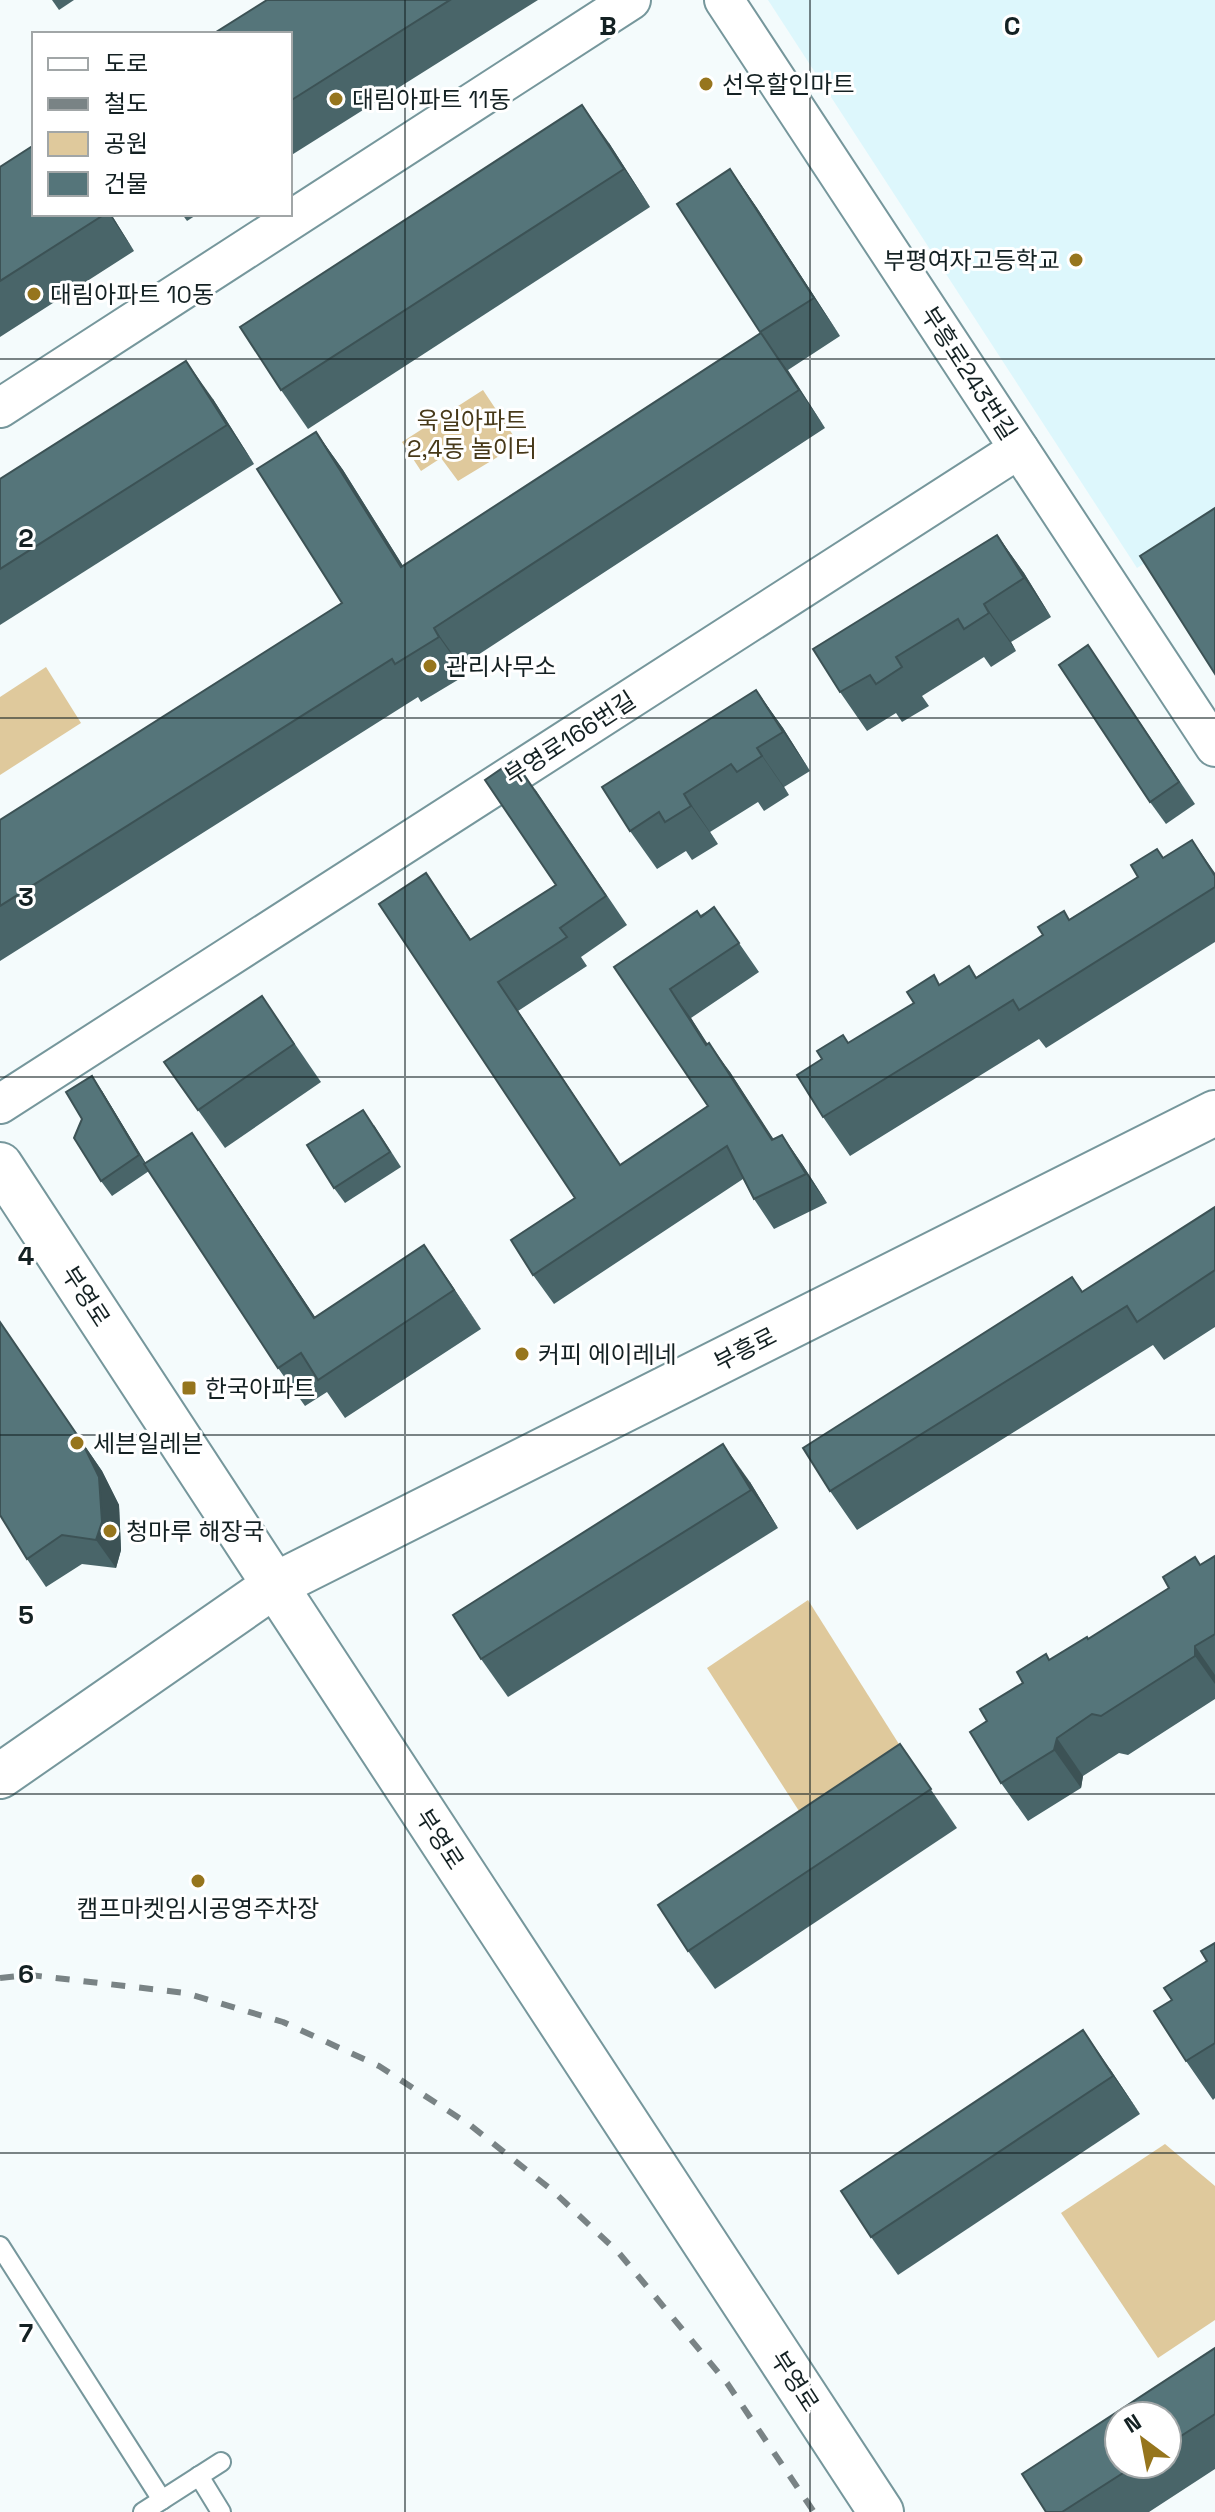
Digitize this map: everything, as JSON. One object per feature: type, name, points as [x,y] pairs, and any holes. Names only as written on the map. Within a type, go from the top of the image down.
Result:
[{"type":"street","points":[[0,408],[631,0]]},
{"type":"street","name":"부흥로243번길","points":[[724,0],[1215,747]]},
{"type":"street","name":"부영로166번길","points":[[0,1104],[1019,449]]},
{"type":"street","name":"부흥로","points":[[0,1776],[275,1585],[1215,1113]]},
{"type":"street","name":"부영로","points":[[0,1165],[881,2512]]},
{"type":"lane","points":[[0,2246],[162,2500]]},
{"type":"lane","points":[[143,2512],[221,2462]]},
{"type":"lane","points":[[199,2476],[221,2512]]},
{"type":"shaded area","name":"부평여자고등학교","points":[[768,0],[1215,0],[1215,519],[1137,568]]},
{"type":"green space","name":"욱일아파트 2,4동 놀이터","points":[[483,390],[519,444],[458,481],[441,458],[421,471],[402,442]]},
{"type":"green space","points":[[46,667],[81,723],[0,775],[0,697]]},
{"type":"green space","points":[[808,1600],[909,1760],[808,1825],[707,1668]]},
{"type":"green space","points":[[1165,2144],[1215,2186],[1215,2320],[1158,2358],[1061,2213]]},
{"type":"building","points":[[267,0],[450,0],[292,100],[292,32],[216,32]]},
{"type":"building","points":[[582,105],[624,169],[281,390],[240,327]]},
{"type":"building","points":[[32,146],[32,216],[102,216],[0,281],[0,167]]},
{"type":"building","points":[[730,169],[814,298],[760,332],[677,204]]},
{"type":"building","points":[[761,333],[799,390],[434,628],[439,637],[395,664],[392,659],[0,906],[0,820],[342,603],[257,469],[316,432],[401,567]]},
{"type":"building","points":[[186,361],[227,425],[0,569],[0,479]]},
{"type":"building","points":[[1215,508],[1215,674],[1140,556]]},
{"type":"building","points":[[997,535],[1024,578],[984,604],[989,613],[964,629],[958,619],[896,657],[902,667],[876,684],[870,675],[840,692],[813,649]]},
{"type":"building","points":[[1088,645],[1179,782],[1150,802],[1059,665]]},
{"type":"building","points":[[756,690],[783,732],[757,748],[762,756],[737,772],[731,764],[684,794],[691,806],[665,822],[659,812],[630,831],[602,787]]},
{"type":"building","points":[[514,760],[606,896],[560,928],[567,937],[498,982],[620,1165],[708,1106],[614,967],[697,911],[701,917],[714,907],[739,943],[670,989],[772,1140],[782,1135],[806,1174],[754,1199],[727,1146],[533,1275],[511,1240],[575,1198],[379,904],[426,873],[470,940],[556,885],[485,780]]},
{"type":"building","points":[[1192,840],[1215,876],[1215,887],[1019,1010],[1013,1000],[823,1117],[797,1075],[822,1059],[817,1051],[843,1035],[848,1043],[914,1003],[907,992],[934,975],[939,985],[969,966],[976,978],[1043,935],[1038,927],[1064,911],[1069,920],[1138,877],[1131,865],[1157,849],[1163,858]]},
{"type":"building","points":[[262,996],[294,1044],[198,1110],[164,1062]]},
{"type":"building","points":[[92,1076],[139,1155],[101,1181],[74,1138],[82,1119],[66,1092]]},
{"type":"building","points":[[363,1110],[390,1152],[334,1188],[307,1145]]},
{"type":"building","points":[[192,1133],[314,1318],[424,1245],[454,1290],[318,1380],[301,1353],[278,1368],[144,1164]]},
{"type":"building","points":[[1215,1207],[1215,1270],[1137,1322],[1127,1306],[830,1491],[803,1448],[1072,1277],[1082,1292]]},
{"type":"building","points":[[0,1322],[82,1442],[99,1477],[102,1522],[96,1540],[62,1535],[27,1559],[0,1515]]},
{"type":"building","points":[[723,1444],[751,1490],[481,1659],[453,1615]]},
{"type":"building","points":[[1215,1556],[1215,1634],[1195,1646],[1195,1656],[1101,1716],[1092,1714],[1057,1738],[1054,1750],[1001,1783],[970,1732],[987,1721],[980,1709],[1023,1683],[1017,1672],[1046,1654],[1049,1660],[1088,1639],[1169,1588],[1163,1577],[1195,1557],[1200,1565]]},
{"type":"building","points":[[900,1744],[931,1789],[688,1951],[658,1905]]},
{"type":"building","points":[[1215,1943],[1215,2043],[1186,2061],[1154,2011],[1172,2000],[1164,1988],[1207,1961],[1201,1951]]},
{"type":"building","points":[[1083,2030],[1113,2076],[871,2237],[841,2191]]},
{"type":"building","points":[[1215,2348],[1215,2414],[1183,2435],[1183,2400],[1135,2400]]},
{"type":"building","points":[[1103,2421],[1103,2480],[1112,2480],[1062,2512],[1046,2512],[1022,2474]]},
{"type":"railway","points":[[0,1978],[30,1975],[186,1993],[283,2022],[379,2066],[470,2125],[553,2191],[619,2253],[727,2383],[814,2512]]},
{"type":"place","name":"선우할인마트","points":[[706,84]]},
{"type":"place","name":"대림아파트 11동","points":[[336,99]]},
{"type":"place","name":"부평여자고등학교","points":[[1076,260]]},
{"type":"place","name":"대림아파트 10동","points":[[34,294]]},
{"type":"place","name":"관리사무소","points":[[430,666]]},
{"type":"place","name":"커피 에이레네","points":[[522,1354]]},
{"type":"place","name":"한국아파트","points":[[189,1388]]},
{"type":"place","name":"세븐일레븐","points":[[77,1443]]},
{"type":"place","name":"청마루 해장국","points":[[110,1531]]},
{"type":"place","name":"캠프마켓임시공영주차장","points":[[198,1881]]}]
